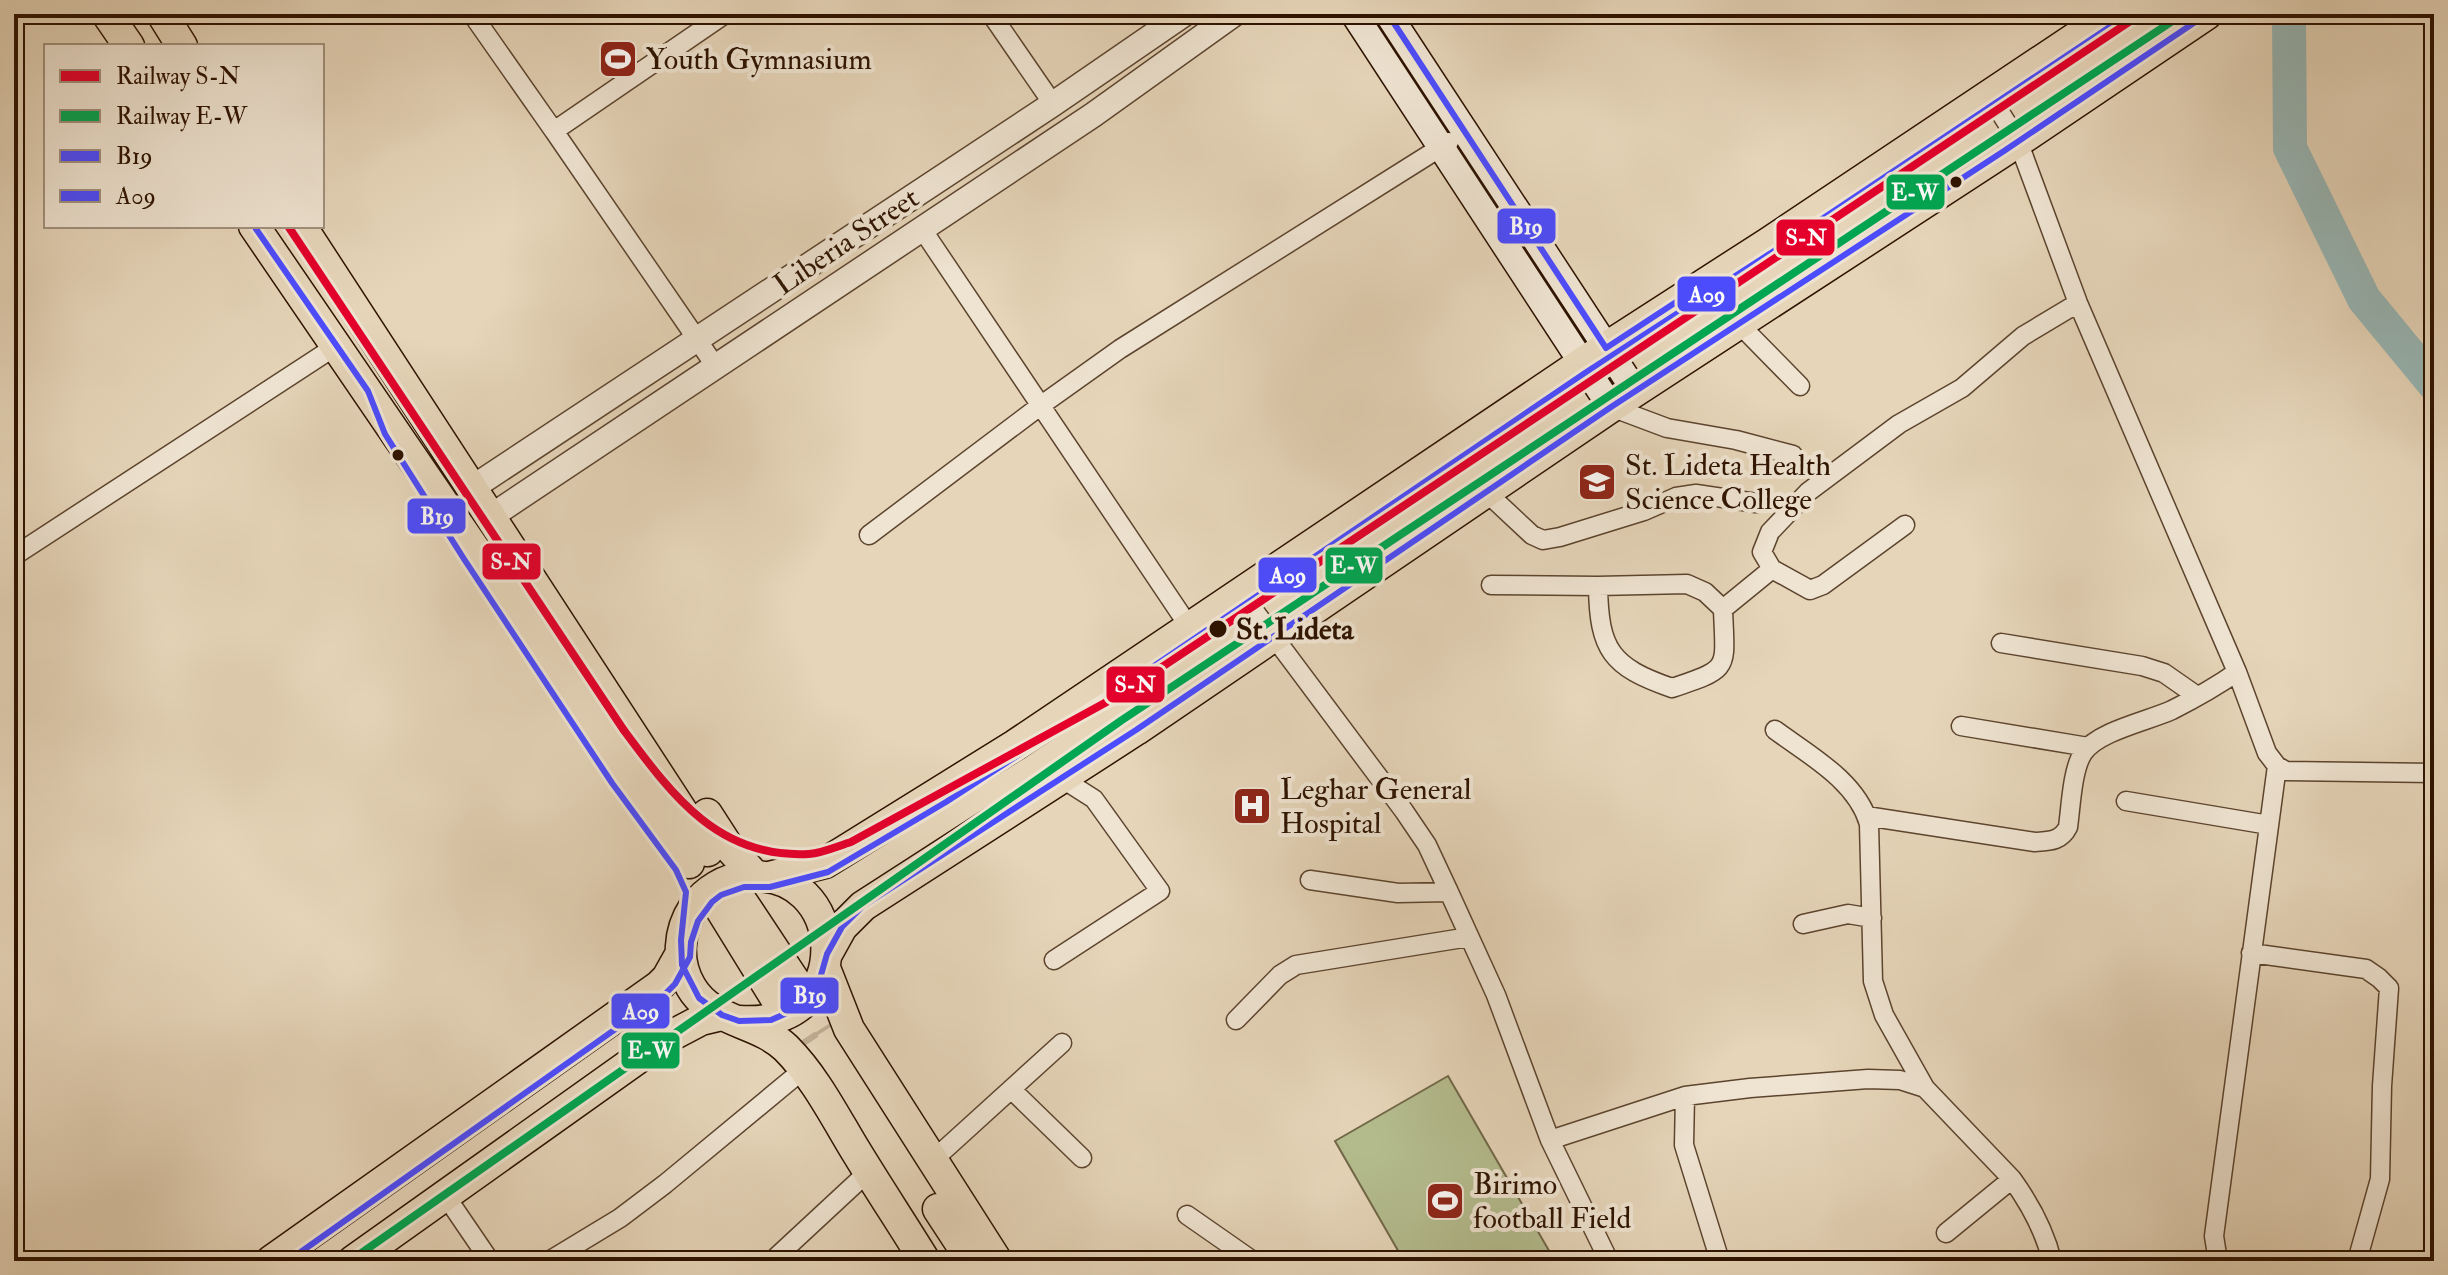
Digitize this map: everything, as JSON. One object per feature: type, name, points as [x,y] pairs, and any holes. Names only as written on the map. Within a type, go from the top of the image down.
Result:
[{"type":"main road","points":[[107,14],[128,44]]},
{"type":"main road","points":[[162,14],[181,44]]},
{"type":"main road","points":[[1354,14],[1441,147],[1594,356],[1626,405]]},
{"type":"main road","points":[[1388,14],[1466,133],[1594,356]]},
{"type":"main road","points":[[746,890],[840,854],[1015,745],[2111,14]]},
{"type":"main road","points":[[353,1261],[665,1039],[701,1020],[771,1020],[804,1004],[842,927],[863,906],[1273,638],[1486,492],[1626,405],[1739,324],[2207,14]]},
{"type":"main road","points":[[255,228],[698,857],[498,528],[302,228]]},
{"type":"main road","points":[[368,391],[385,434],[464,559],[612,783],[676,870],[686,892],[682,965],[692,988],[708,1007],[772,1036],[787,1049],[812,1048]]},
{"type":"main road","points":[[498,528],[587,636],[727,845],[789,996]]},
{"type":"main road","points":[[271,1261],[659,986],[667,978],[696,905],[716,886],[729,880],[746,890],[793,887],[812,904],[823,926],[826,961],[849,1029],[997,1261]]},
{"type":"main road","points":[[812,1048],[869,1171],[925,1261]]},
{"type":"main road","points":[[812,1048],[945,1261]]},
{"type":"main road","points":[[812,1048],[972,1261]]},
{"type":"street","points":[[472,14],[716,367]]},
{"type":"street","points":[[554,131],[725,14]]},
{"type":"street","points":[[991,14],[1053,104]]},
{"type":"street","name":"Liberia Street","points":[[472,488],[1184,14]]},
{"type":"street","name":"Liberia Street","points":[[498,528],[716,367],[1093,115],[1234,14]]},
{"type":"street","points":[[1990,96],[2018,141],[2078,303],[2237,672],[2267,753],[2277,766],[2286,771],[2434,773]]},
{"type":"street","points":[[869,535],[1120,349],[1466,133]]},
{"type":"street","points":[[960,166],[978,191]]},
{"type":"street","points":[[922,229],[1190,628]]},
{"type":"street","points":[[1905,525],[1823,585],[1810,590],[1772,569],[1762,552],[1770,532],[1808,492],[1899,424],[1962,388],[2023,336],[2078,303]]},
{"type":"street","points":[[1739,324],[1800,386]]},
{"type":"street","points":[[14,556],[336,346]]},
{"type":"street","points":[[1626,405],[1667,428],[1736,440],[1793,455]]},
{"type":"street","points":[[1486,492],[1532,535],[1543,540],[1644,511],[1676,497],[1696,494],[1756,503]]},
{"type":"street","points":[[1723,609],[1772,569]]},
{"type":"street","points":[[1491,585],[1687,584],[1705,592],[1723,609],[1724,658],[1721,666],[1710,675],[1672,688],[1632,671],[1611,652],[1602,636],[1598,619],[1598,586]]},
{"type":"street","points":[[1241,593],[1427,845],[1496,995],[1550,1140],[1609,1261]]},
{"type":"street","points":[[2001,643],[2142,666],[2164,673],[2197,696]]},
{"type":"street","points":[[1866,816],[2035,842],[2052,841],[2064,835],[2068,827],[2077,766],[2088,747],[2099,739],[2171,710],[2237,672]]},
{"type":"street","points":[[1961,726],[2088,747]]},
{"type":"street","points":[[1775,730],[1844,782],[1866,816],[1869,824],[1873,981],[1884,1015],[1925,1088],[2012,1179],[2024,1196],[2048,1242],[2052,1261]]},
{"type":"street","points":[[2225,1261],[2217,1255],[2214,1236],[2277,766]]},
{"type":"street","points":[[1054,960],[1160,891],[1094,799],[1061,778]]},
{"type":"street","points":[[2126,801],[2269,825]]},
{"type":"street","points":[[1310,880],[1398,893],[1449,892]]},
{"type":"street","points":[[1803,924],[1848,914],[1872,918]]},
{"type":"street","points":[[1236,1020],[1280,975],[1296,965],[1469,937]]},
{"type":"street","points":[[2251,953],[2366,969],[2389,988],[2380,1179],[2355,1261]]},
{"type":"street","points":[[932,1161],[1062,1043]]},
{"type":"street","points":[[549,1261],[631,1209],[812,1048]]},
{"type":"street","points":[[1550,1140],[1685,1096],[1868,1079],[1900,1080],[1925,1088]]},
{"type":"street","points":[[1011,1089],[1082,1158]]},
{"type":"street","points":[[1685,1096],[1684,1145],[1720,1261]]},
{"type":"street","points":[[772,1261],[869,1171]]},
{"type":"street","points":[[1946,1233],[2012,1179]]},
{"type":"street","points":[[445,1195],[490,1261]]},
{"type":"street","points":[[1187,1215],[1253,1261]]},
{"type":"green space","name":"Birimo football Field","points":[[1448,1076],[1555,1261],[1404,1261],[1335,1141]]},
{"type":"waterway","points":[[2289,14],[2290,148],[2364,299],[2434,384]]},
{"type":"tunnel","points":[[800,989],[826,1030]]},
{"type":"tunnel","points":[[778,1002],[806,1045]]},
{"type":"rail line","name":"S-N","points":[[289,228],[623,729],[660,777],[679,799],[723,834],[748,846],[777,853],[809,854],[851,842],[1123,693],[2141,14]]},
{"type":"rail line","name":"E-W","points":[[350,1261],[1122,720],[2171,22]]},
{"type":"transit line","name":"B19","points":[[1388,14],[1606,348],[1696,289]]},
{"type":"transit line","name":"B19","points":[[255,228],[368,391],[385,434],[464,559],[612,783],[676,870],[686,892],[682,965],[699,998],[722,1015],[739,1021],[771,1020],[804,1004],[819,982],[827,954],[842,927],[863,906],[1136,730],[1611,407],[2004,151],[2207,14]]},
{"type":"transit line","name":"A09","points":[[288,1261],[665,994],[675,984],[690,957],[698,921],[721,895],[744,887],[770,887],[828,872],[946,802],[1126,685],[1588,371],[2117,22]]},
{"type":"place","name":"Youth Gymnasium","points":[[618,59]]},
{"type":"place","name":"St. Lideta Health Science College","points":[[1597,482]]},
{"type":"place","name":"St. Lideta","points":[[1218,629]]},
{"type":"place","name":"Leghar General Hospital","points":[[1252,806]]},
{"type":"place","name":"Birimo football Field","points":[[1445,1201]]}]
